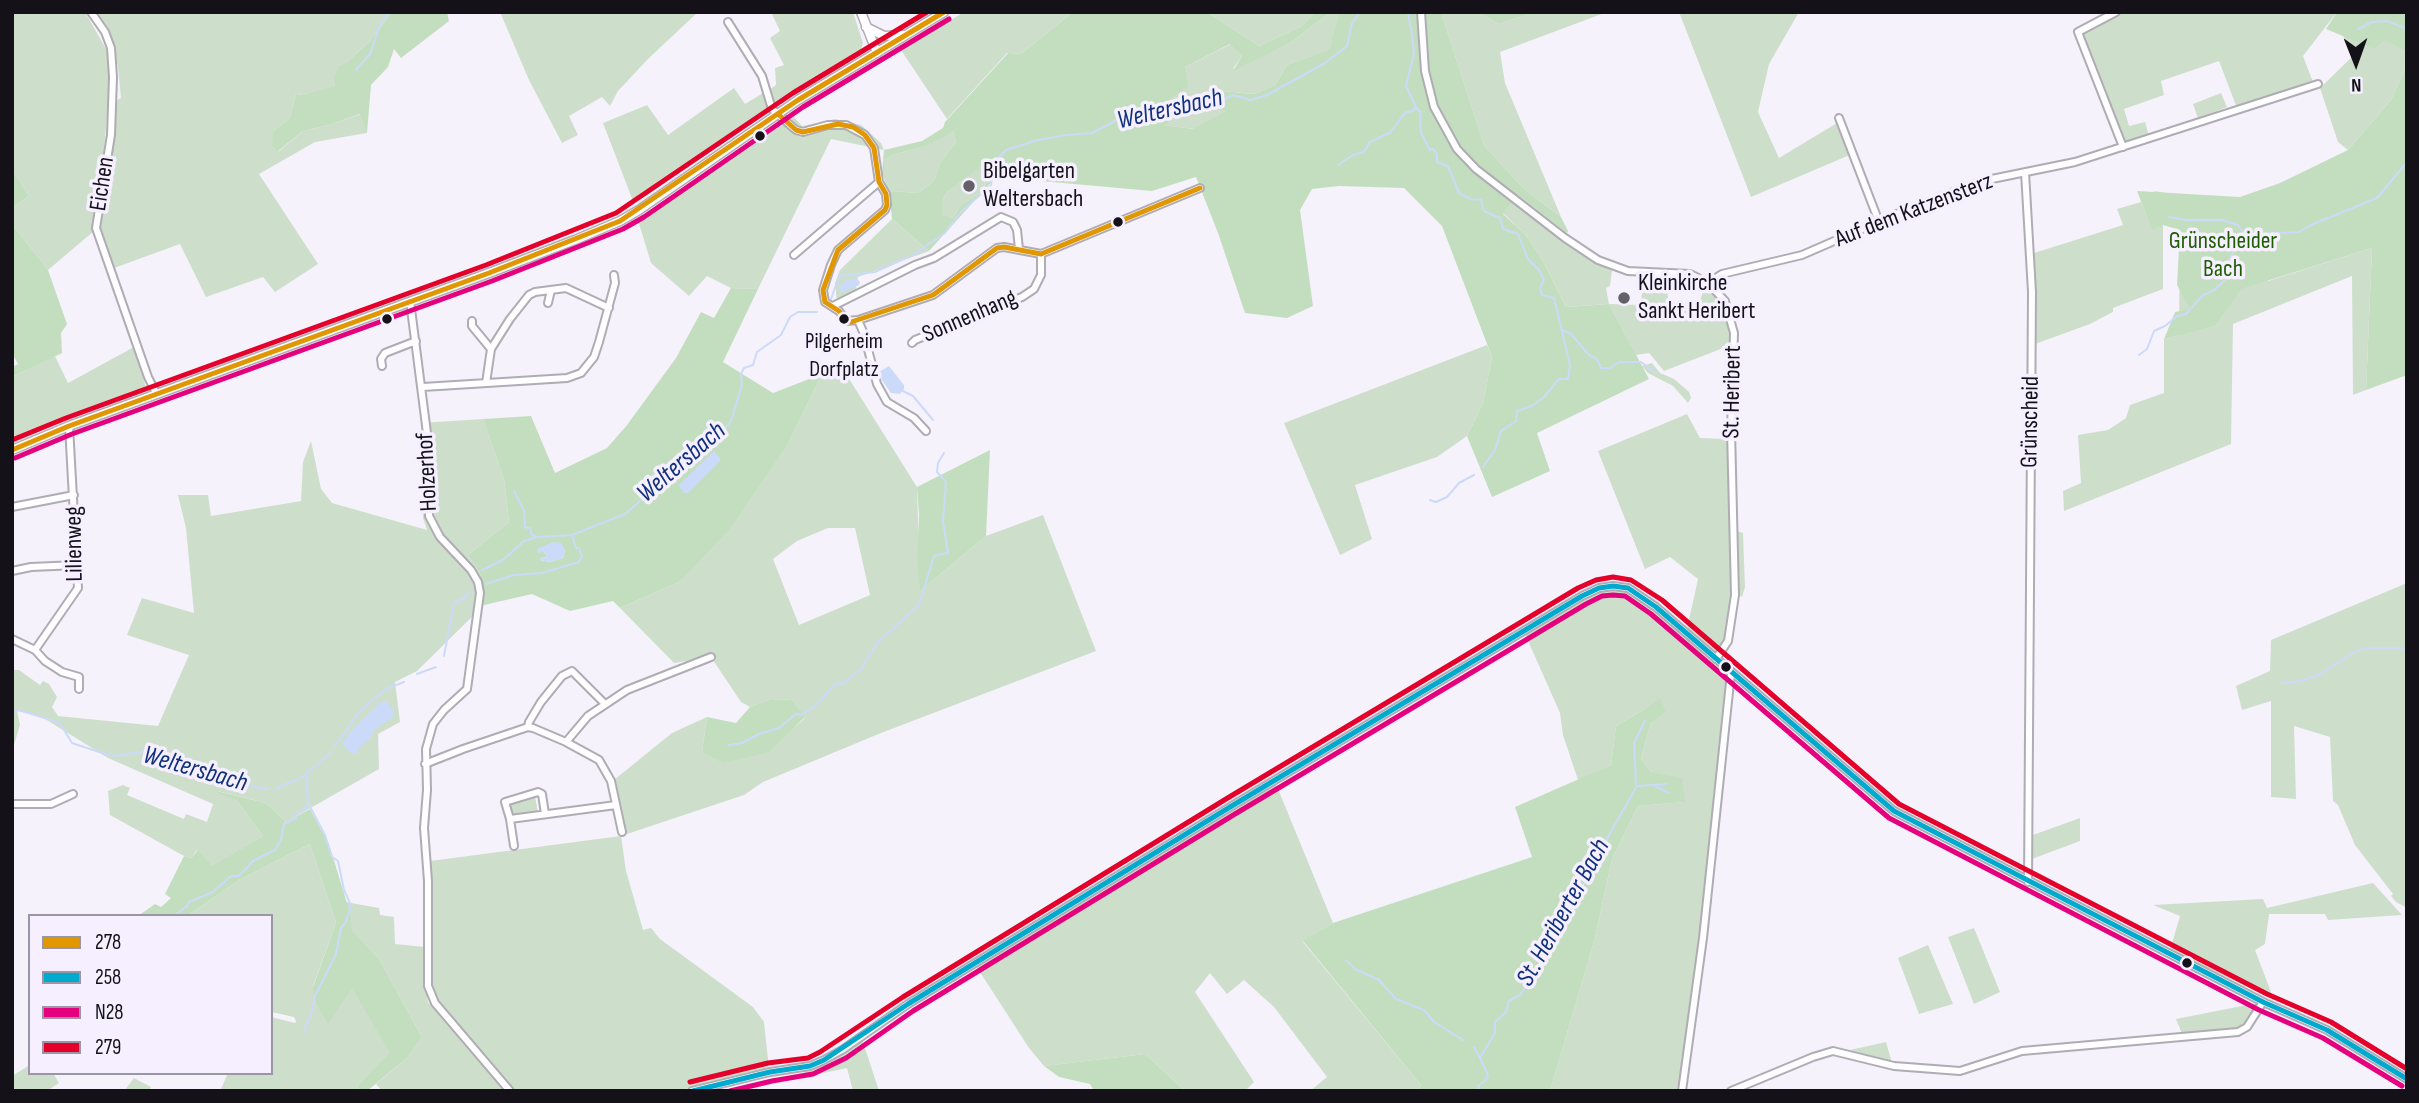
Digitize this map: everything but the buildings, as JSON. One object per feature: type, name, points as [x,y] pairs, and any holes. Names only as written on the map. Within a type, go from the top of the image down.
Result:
[{"type":"main road","points":[[861,12],[877,53]]},
{"type":"main road","points":[[12,450],[156,393],[575,240],[639,210],[781,111],[944,12]]},
{"type":"main road","points":[[866,27],[884,36],[906,35]]},
{"type":"street","name":"Eichen","points":[[91,12],[105,32],[111,48],[113,78],[111,135],[96,228],[156,393]]},
{"type":"street","points":[[1422,12],[1427,87],[1445,132],[1476,169],[1598,260],[1616,268],[1640,273],[1690,274],[1708,283]]},
{"type":"street","points":[[2116,12],[2078,32],[2123,147]]},
{"type":"street","points":[[728,22],[762,76],[769,103],[781,111],[796,130],[810,132],[838,124],[846,125],[860,131],[874,148],[879,182],[888,200],[885,210],[838,250],[825,284],[825,302],[833,306],[846,321],[858,320],[933,295],[997,248],[1041,254],[1200,188]]},
{"type":"street","name":"Auf dem Katzensterz","points":[[1708,283],[1722,274],[1802,255],[1972,184],[2075,162],[2318,84]]},
{"type":"street","points":[[1839,118],[1879,222]]},
{"type":"street","name":"Grünscheid","points":[[2025,172],[2032,292],[2028,882]]},
{"type":"street","points":[[794,255],[879,182]]},
{"type":"street","points":[[833,306],[945,252],[1001,217],[1013,222],[1017,230],[1019,249]]},
{"type":"street","name":"Sonnenhang","points":[[912,344],[915,340],[1022,297],[1034,289],[1041,275],[1041,254]]},
{"type":"street","points":[[423,387],[567,378],[581,373],[594,357],[609,308],[615,283],[614,275]]},
{"type":"street","name":"St. Heribert","points":[[1708,283],[1725,301],[1734,333],[1731,430],[1735,595],[1728,641],[1716,659]]},
{"type":"street","points":[[486,383],[491,349],[529,295],[566,288],[609,308]]},
{"type":"street","points":[[548,303],[551,290]]},
{"type":"street","name":"Holzerhof","points":[[410,301],[428,441],[429,516],[440,537],[471,570],[478,582],[480,593],[467,689],[433,724],[425,764]]},
{"type":"street","points":[[858,320],[877,384],[887,402],[914,418],[926,431]]},
{"type":"street","points":[[472,321],[472,326],[491,349]]},
{"type":"street","points":[[382,366],[381,359],[385,353],[416,341]]},
{"type":"street","name":"Lilienweg","points":[[34,649],[78,588],[69,426]]},
{"type":"street","points":[[12,507],[74,495]]},
{"type":"street","points":[[12,571],[31,567],[77,565]]},
{"type":"street","points":[[692,1091],[770,1072],[810,1066],[842,1050],[908,1004],[1230,807],[1599,588],[1613,586],[1628,588],[1641,596],[1894,811],[2263,1002],[2327,1030],[2407,1079]]},
{"type":"street","points":[[12,639],[34,649],[45,661],[62,672],[79,677],[79,689]]},
{"type":"street","points":[[566,741],[587,716],[605,704],[638,685],[711,657]]},
{"type":"street","points":[[528,727],[528,722],[541,702],[562,676],[572,671],[605,704]]},
{"type":"street","points":[[1682,1091],[1703,937],[1731,673]]},
{"type":"street","points":[[510,1091],[430,995],[424,817],[425,764],[528,727],[566,741],[599,760],[611,781],[622,832]]},
{"type":"street","points":[[514,846],[505,802],[534,792],[542,794],[545,814]]},
{"type":"street","points":[[12,804],[51,804],[73,794]]},
{"type":"street","points":[[510,819],[616,805]]},
{"type":"street","points":[[1731,1091],[1833,1051],[1894,1066],[1961,1071],[2022,1051],[2238,1032],[2247,1027],[2263,1002]]},
{"type":"green space","points":[[12,12],[85,12],[106,49],[110,74],[94,231],[48,270],[12,224],[12,208],[29,196],[12,169]]},
{"type":"green space","points":[[96,12],[392,12],[370,41],[346,63],[336,86],[296,94],[290,118],[273,131],[279,151],[303,131],[361,114],[367,133],[315,142],[259,174],[318,264],[275,292],[263,277],[206,297],[180,244],[114,268],[100,225],[114,138],[116,101],[121,98],[118,67],[108,28]]},
{"type":"green space","points":[[392,12],[447,12],[449,21],[401,58],[394,49],[388,67],[371,85],[367,133],[360,114],[303,131],[278,151],[272,146],[273,131],[290,118],[296,94],[335,86],[334,76],[339,66],[370,41]]},
{"type":"green space","points":[[500,12],[698,12],[618,91],[610,106],[602,97],[569,116],[578,135],[562,143],[529,80]]},
{"type":"green space","points":[[771,12],[853,12],[863,43],[861,49],[774,105],[769,90],[776,85],[775,68],[784,65],[770,38],[780,31]]},
{"type":"green space","points":[[964,12],[1073,12],[1021,54],[1007,53],[947,119],[901,50]]},
{"type":"green space","points":[[1073,12],[1207,12],[1259,46],[1302,26],[1315,12],[1331,12],[1290,43],[1233,71],[1242,56],[1230,44],[1185,67],[1188,87],[1171,98],[1177,116],[1164,125],[1193,129],[1225,111],[1213,105],[1221,91],[1254,94],[1275,85],[1287,65],[1330,49],[1339,12],[1441,12],[1484,145],[1523,188],[1561,217],[1568,231],[1567,233],[1518,195],[1503,214],[1524,233],[1541,257],[1566,307],[1609,304],[1649,379],[1537,433],[1550,471],[1492,497],[1467,436],[1483,403],[1492,357],[1442,226],[1404,188],[1339,186],[1312,189],[1300,210],[1313,306],[1287,318],[1245,313],[1196,177],[1152,191],[996,177],[929,251],[892,219],[890,198],[882,172],[884,150],[922,141],[943,128],[945,122],[1008,53],[1021,54]],"holes":[[[953,130],[956,142],[940,163],[934,181],[918,193],[890,191],[884,178],[884,160],[943,138]],[[981,166],[989,167],[989,179],[980,193],[961,205],[953,218],[942,214],[942,202],[946,193]]]},
{"type":"green space","points":[[1207,12],[1315,12],[1302,26],[1259,46]]},
{"type":"green space","points":[[1331,12],[1339,12],[1331,49],[1287,65],[1275,85],[1254,94],[1221,91],[1225,111],[1194,129],[1163,125],[1170,98],[1185,67],[1231,44],[1242,56],[1233,69],[1290,43]]},
{"type":"green space","points":[[1441,12],[1478,12],[1499,24],[1535,12],[1607,12],[1500,52],[1505,83],[1561,217],[1523,188],[1484,145]]},
{"type":"green space","points":[[1478,12],[1535,12],[1499,24]]},
{"type":"green space","points":[[1679,12],[1799,12],[1769,64],[1758,112],[1779,158],[1837,123],[1852,154],[1751,197]]},
{"type":"green space","points":[[2122,12],[2337,12],[2303,56],[2313,82],[2237,108],[2219,61],[2161,81],[2164,95],[2124,109],[2129,126],[2145,122],[2149,136],[2124,144],[2082,34]]},
{"type":"green space","points":[[2337,12],[2407,12],[2407,52],[2385,40],[2374,49],[2326,29]]},
{"type":"green space","points":[[2407,12],[2407,65],[2391,100],[2348,150],[2338,142],[2320,88],[2355,54],[2343,36]]},
{"type":"green space","points":[[2407,65],[2407,375],[2366,390],[2372,248],[2241,289],[2216,326],[2164,339],[2175,312],[2190,309],[2177,285],[2180,230],[2163,225],[2152,230],[2137,191],[2240,197],[2280,183],[2348,150],[2391,100]]},
{"type":"green space","points":[[734,88],[745,104],[763,93],[768,109],[647,195],[633,201],[603,123],[647,105],[668,135]]},
{"type":"green space","points":[[2221,93],[2227,107],[2198,118],[2193,104]]},
{"type":"green space","points":[[794,117],[802,126],[835,119],[861,125],[881,143],[884,150],[831,139],[758,289],[731,288],[707,276],[689,296],[651,263],[638,220]]},
{"type":"green space","points":[[953,129],[956,142],[940,163],[934,181],[918,193],[890,191],[884,178],[884,160],[895,154],[919,148]]},
{"type":"green space","name":"Bibelgarten Weltersbach","points":[[981,165],[989,167],[989,179],[980,193],[961,205],[953,218],[942,214],[942,202],[946,193]]},
{"type":"green space","points":[[12,169],[29,196],[12,208]]},
{"type":"green space","points":[[2154,191],[2186,196],[2268,281],[2372,248],[2366,390],[2353,395],[2352,276],[2233,324],[2231,444],[2064,511],[2063,491],[2081,483],[2078,435],[2108,430],[2126,418],[2130,405],[2164,393],[2164,339],[2179,335],[2180,219],[2166,223]],"holes":[[[2228,308],[2216,326],[2181,334]]]},
{"type":"green space","points":[[1513,201],[1568,243],[1612,270],[1610,286],[1606,288],[1609,304],[1566,307],[1541,257],[1524,233],[1503,213]]},
{"type":"green space","points":[[2141,202],[2152,229],[2163,225],[2163,289],[2113,308],[2113,312],[2090,324],[2035,344],[2034,253],[2123,225],[2117,209]]},
{"type":"green space","points":[[892,219],[929,251],[858,277],[856,289],[837,301],[835,283],[840,270]]},
{"type":"green space","points":[[12,224],[48,270],[67,324],[61,333],[62,353],[12,377],[12,367],[18,364],[12,353]]},
{"type":"green space","points":[[1663,275],[1670,305],[1699,304],[1705,285],[1724,307],[1731,345],[1664,371],[1649,353],[1636,355],[1609,304],[1641,305],[1643,276]]},
{"type":"green space","points":[[731,288],[758,289],[723,362],[773,393],[822,374],[789,442],[728,531],[679,582],[620,608],[613,601],[570,611],[532,594],[484,605],[480,573],[468,555],[509,522],[504,479],[483,419],[531,416],[555,473],[607,448],[676,358],[701,312],[714,318]],"holes":[[[565,550],[563,558],[550,562],[540,560],[547,557],[544,552]]]},
{"type":"green space","points":[[1487,345],[1492,357],[1483,403],[1467,436],[1437,457],[1355,485],[1372,539],[1340,555],[1284,423]]},
{"type":"green space","points":[[134,347],[146,388],[68,418],[12,444],[12,377],[55,356],[68,383]]},
{"type":"green space","points":[[1652,363],[1660,373],[1674,379],[1689,392],[1691,398],[1688,403],[1673,386],[1648,373],[1642,366]]},
{"type":"green space","points":[[841,366],[917,487],[920,591],[986,536],[1043,515],[1096,651],[881,733],[763,782],[744,795],[621,836],[614,780],[672,733],[707,717],[702,752],[795,727],[805,718],[792,700],[771,699],[750,707],[741,702],[711,657],[674,663],[620,608],[679,582],[789,442],[822,374]],"holes":[[[828,528],[855,528],[870,595],[799,625],[773,559],[797,541]]]},
{"type":"green space","points":[[1687,414],[1700,438],[1727,439],[1730,529],[1743,533],[1745,587],[1742,597],[1731,590],[1724,640],[1715,652],[1687,629],[1698,579],[1670,557],[1645,569],[1598,451]]},
{"type":"green space","points":[[483,419],[504,479],[509,522],[468,555],[480,573],[484,605],[417,671],[395,682],[400,722],[378,734],[379,769],[286,822],[266,803],[217,791],[237,801],[263,836],[212,867],[197,850],[191,858],[184,856],[110,815],[108,791],[123,785],[130,788],[127,795],[184,819],[186,814],[207,822],[213,804],[108,758],[42,717],[17,711],[20,725],[12,751],[12,670],[19,670],[40,685],[43,681],[49,684],[57,697],[52,707],[58,716],[158,726],[189,655],[127,635],[142,598],[194,613],[186,528],[178,495],[208,495],[211,516],[301,501],[303,462],[311,441],[321,489],[332,503],[427,530],[423,518],[421,465],[424,450],[421,423]]},
{"type":"green space","points":[[990,450],[986,536],[920,591],[917,560],[917,487]]},
{"type":"green space","points":[[2407,583],[2407,908],[2391,896],[2393,894],[2355,845],[2338,805],[2333,801],[2330,737],[2294,726],[2296,799],[2271,797],[2271,701],[2242,710],[2236,686],[2270,671],[2271,640]]},
{"type":"green space","points":[[1624,590],[1639,598],[1728,675],[1698,961],[1680,1091],[1550,1091],[1595,938],[1612,859],[1638,806],[1684,802],[1651,772],[1641,758],[1651,722],[1645,709],[1616,726],[1611,765],[1578,780],[1563,735],[1560,713],[1525,634],[1595,592]]},
{"type":"green space","points":[[1660,698],[1666,712],[1651,722],[1641,758],[1651,772],[1682,778],[1685,802],[1638,806],[1612,859],[1595,938],[1550,1091],[1417,1091],[1421,1085],[1303,941],[1333,923],[1532,857],[1515,807],[1611,765],[1616,726]]},
{"type":"green space","points":[[771,699],[792,700],[805,717],[769,752],[723,763],[702,752],[707,717],[736,723],[750,707]]},
{"type":"green space","points":[[1276,784],[1333,923],[1303,942],[1421,1085],[1417,1091],[1310,1091],[1327,1077],[1274,1007],[1244,980],[1227,994],[1210,973],[1195,992],[1254,1082],[1245,1091],[1185,1091],[1145,1054],[1044,1066],[1029,1048],[976,966]]},
{"type":"green space","points":[[212,790],[266,803],[286,822],[310,809],[329,844],[350,913],[352,931],[379,959],[422,1037],[408,1057],[367,1091],[359,1091],[357,1086],[390,1053],[352,988],[328,1024],[316,1003],[313,987],[336,923],[310,844],[239,880],[190,914],[141,914],[155,904],[161,907],[171,898],[165,894],[184,856],[191,858],[198,850],[212,866],[263,836],[237,801]]},
{"type":"green space","points":[[535,796],[538,813],[511,817],[511,803]]},
{"type":"green space","points":[[2080,818],[2080,841],[2032,859],[2033,835]]},
{"type":"green space","points":[[621,836],[626,871],[643,930],[651,928],[660,939],[753,1007],[764,1022],[769,1069],[677,1091],[515,1091],[436,1000],[431,988],[430,861]]},
{"type":"green space","points":[[310,844],[336,923],[313,986],[352,987],[391,1053],[357,1086],[359,1091],[220,1091],[227,1075],[273,1075],[273,1018],[295,1023],[296,1021],[294,1017],[273,1012],[273,914],[190,914],[239,880]]},
{"type":"green space","points":[[2373,883],[2402,915],[2328,920],[2325,914],[2269,914],[2265,944],[2255,950],[2274,1000],[2170,950],[2180,916],[2153,905],[2263,899],[2267,908]]},
{"type":"green space","points":[[346,902],[379,908],[380,915],[394,917],[395,944],[425,947],[428,1002],[504,1091],[382,1091],[376,1084],[408,1057],[422,1037],[379,959],[351,931]]},
{"type":"green space","points":[[1974,928],[2000,992],[1974,1004],[1948,937]]},
{"type":"green space","points":[[1928,945],[1953,1004],[1919,1014],[1898,958]]},
{"type":"green space","points":[[2257,1003],[2246,1025],[2238,1030],[2182,1034],[2176,1019]]},
{"type":"green space","points":[[862,1039],[879,1091],[853,1091],[847,1068],[805,1077],[804,1070],[830,1061]]},
{"type":"green space","points":[[1886,1042],[1892,1063],[1850,1050]]},
{"type":"green space","points":[[1145,1054],[1185,1091],[1094,1091],[1090,1084],[1059,1077],[1044,1066]]},
{"type":"green space","points":[[28,1066],[28,1075],[54,1075],[59,1083],[47,1091],[12,1091],[12,1076]]},
{"type":"green space","points":[[134,1078],[151,1087],[149,1091],[124,1091]]},
{"type":"water","points":[[856,278],[860,282],[859,285],[841,293],[841,285]]},
{"type":"water","points":[[889,366],[904,385],[900,394],[891,393],[877,373]]},
{"type":"water","points":[[714,451],[720,461],[688,493],[684,493],[680,484]]},
{"type":"water","points":[[553,542],[561,543],[565,550],[563,558],[550,562],[540,560],[547,557],[544,552],[537,553],[537,549]]},
{"type":"water","points":[[382,701],[387,702],[394,711],[393,717],[375,729],[356,754],[350,752],[342,744],[350,732]]},
{"type":"waterway","points":[[356,70],[370,54],[381,22],[390,12]]},
{"type":"waterway","name":"Weltersbach","points":[[913,255],[945,233],[959,214],[991,185],[994,162],[1006,150],[1038,140],[1092,133],[1126,115],[1163,115],[1168,111],[1219,102],[1233,95],[1251,100],[1267,95],[1325,63],[1347,46],[1352,23],[1360,12]]},
{"type":"waterway","points":[[1408,12],[1410,25]]},
{"type":"waterway","points":[[2358,29],[2372,22],[2387,21],[2407,29]]},
{"type":"waterway","points":[[1411,27],[1414,54],[1406,86],[1420,111],[1421,133],[1430,150],[1433,149],[1437,154],[1437,162],[1448,166],[1459,193],[1470,199],[1481,200],[1484,211],[1500,218],[1503,229],[1518,234],[1528,259],[1544,280],[1540,288],[1542,295],[1554,298],[1570,365],[1568,379],[1559,379],[1544,397],[1532,406],[1517,411],[1516,421],[1501,431],[1495,450],[1483,467]]},
{"type":"waterway","points":[[1338,165],[1353,155],[1364,152],[1370,142],[1390,133],[1405,113],[1415,107]]},
{"type":"waterway","name":"Grünscheider Bach","points":[[2139,355],[2147,349],[2154,331],[2177,316],[2186,314],[2203,295],[2213,291],[2225,280],[2236,244],[2248,232],[2299,232],[2377,198],[2407,162]]},
{"type":"waterway","points":[[2169,217],[2222,220],[2238,225],[2244,233]]},
{"type":"waterway","name":"Weltersbach","points":[[831,299],[839,276],[875,272],[908,257]]},
{"type":"waterway","name":"Weltersbach","points":[[486,584],[514,575],[542,573],[579,562],[582,556],[572,535],[625,514],[656,487],[692,449],[719,436],[731,421],[742,385],[741,374],[744,368],[753,365],[757,352],[781,335],[790,317],[798,312],[817,312]]},
{"type":"waterway","points":[[1562,330],[1571,334],[1589,355],[1597,359],[1601,368],[1610,368],[1619,362],[1641,362],[1654,372]]},
{"type":"waterway","points":[[903,391],[913,396],[933,420]]},
{"type":"waterway","points":[[729,745],[742,743],[779,728],[796,714],[801,715],[816,705],[836,683],[843,684],[861,669],[877,643],[919,605],[934,556],[948,553],[943,521],[946,482],[937,472],[938,463],[944,453]]},
{"type":"waterway","points":[[1430,500],[1436,502],[1447,497],[1459,483],[1474,475]]},
{"type":"waterway","points":[[514,491],[524,511],[525,527],[531,529],[531,534],[535,536]]},
{"type":"waterway","points":[[482,570],[503,560],[524,541],[537,537],[572,535]]},
{"type":"waterway","name":"Weltersbach","points":[[444,656],[454,603],[470,591]]},
{"type":"waterway","points":[[2283,683],[2302,681],[2320,674],[2358,650],[2407,650]]},
{"type":"waterway","name":"Weltersbach","points":[[417,674],[436,667]]},
{"type":"waterway","name":"Weltersbach","points":[[334,747],[361,710],[386,689],[404,682]]},
{"type":"waterway","name":"Weltersbach","points":[[12,711],[19,710],[60,723],[72,743],[105,754],[115,756],[145,751],[236,784],[267,789]]},
{"type":"waterway","points":[[1636,784],[1634,743],[1645,721]]},
{"type":"waterway","name":"Weltersbach","points":[[276,789],[297,781],[331,753]]},
{"type":"waterway","points":[[304,1031],[315,996],[336,954],[341,928],[346,922],[351,905],[344,890],[338,861],[332,857],[325,835],[308,803],[306,773]]},
{"type":"waterway","name":"St. Heriberter Bach","points":[[1479,1091],[1478,1086],[1488,1075],[1480,1058],[1495,1033],[1495,1022],[1506,1012],[1509,1001],[1520,995],[1542,960],[1542,951],[1560,918],[1570,892],[1585,883],[1586,870],[1597,856],[1637,786],[1666,784]]},
{"type":"waterway","name":"St. Heriberter Bach","points":[[1655,786],[1669,793]]},
{"type":"waterway","points":[[177,914],[189,902],[213,892],[231,876],[238,876],[253,861],[275,850],[281,840],[284,824],[296,818],[296,814],[306,809],[308,804]]},
{"type":"waterway","points":[[1346,960],[1355,969],[1379,980],[1396,999],[1424,1010],[1434,1022],[1463,1040]]},
{"type":"waterway","points":[[1474,1047],[1480,1058]]},
{"type":"transit line","name":"279","points":[[12,440],[486,265],[616,213],[793,93],[927,12]]},
{"type":"transit line","name":"278","points":[[12,450],[69,426],[489,273],[620,221],[798,100],[944,12]]},
{"type":"transit line","name":"N28","points":[[15,458],[72,434],[492,281],[623,229],[803,107],[949,19]]},
{"type":"transit line","name":"278","points":[[778,114],[796,130],[803,132],[838,124],[853,127],[865,135],[874,148],[879,182],[886,194],[887,205],[885,210],[838,250],[823,290],[825,302],[839,311],[846,321],[851,322],[933,295],[997,248],[1041,254],[1200,188]]},
{"type":"transit line","name":"279","points":[[690,1082],[768,1063],[808,1058],[820,1052],[903,997],[1226,799],[1578,588],[1596,580],[1613,577],[1631,580],[1662,600],[1899,804],[2267,994],[2331,1022],[2407,1069]]},
{"type":"transit line","name":"258","points":[[693,1091],[770,1072],[810,1066],[824,1060],[908,1004],[1230,807],[1582,596],[1599,588],[1613,586],[1628,588],[1656,607],[1894,811],[2263,1002],[2327,1030],[2407,1079]]},
{"type":"transit line","name":"N28","points":[[730,1091],[813,1074],[846,1058],[913,1011],[1235,814],[1586,604],[1602,596],[1613,595],[1625,596],[1651,614],[1889,818],[2259,1010],[2323,1038],[2402,1086]]},
{"type":"place","name":"Bibelgarten Weltersbach","points":[[969,186]]},
{"type":"place","name":"Kleinkirche Sankt Heribert","points":[[1624,298]]},
{"type":"place","name":"Pilgerheim Dorfplatz","points":[[844,319]]}]
